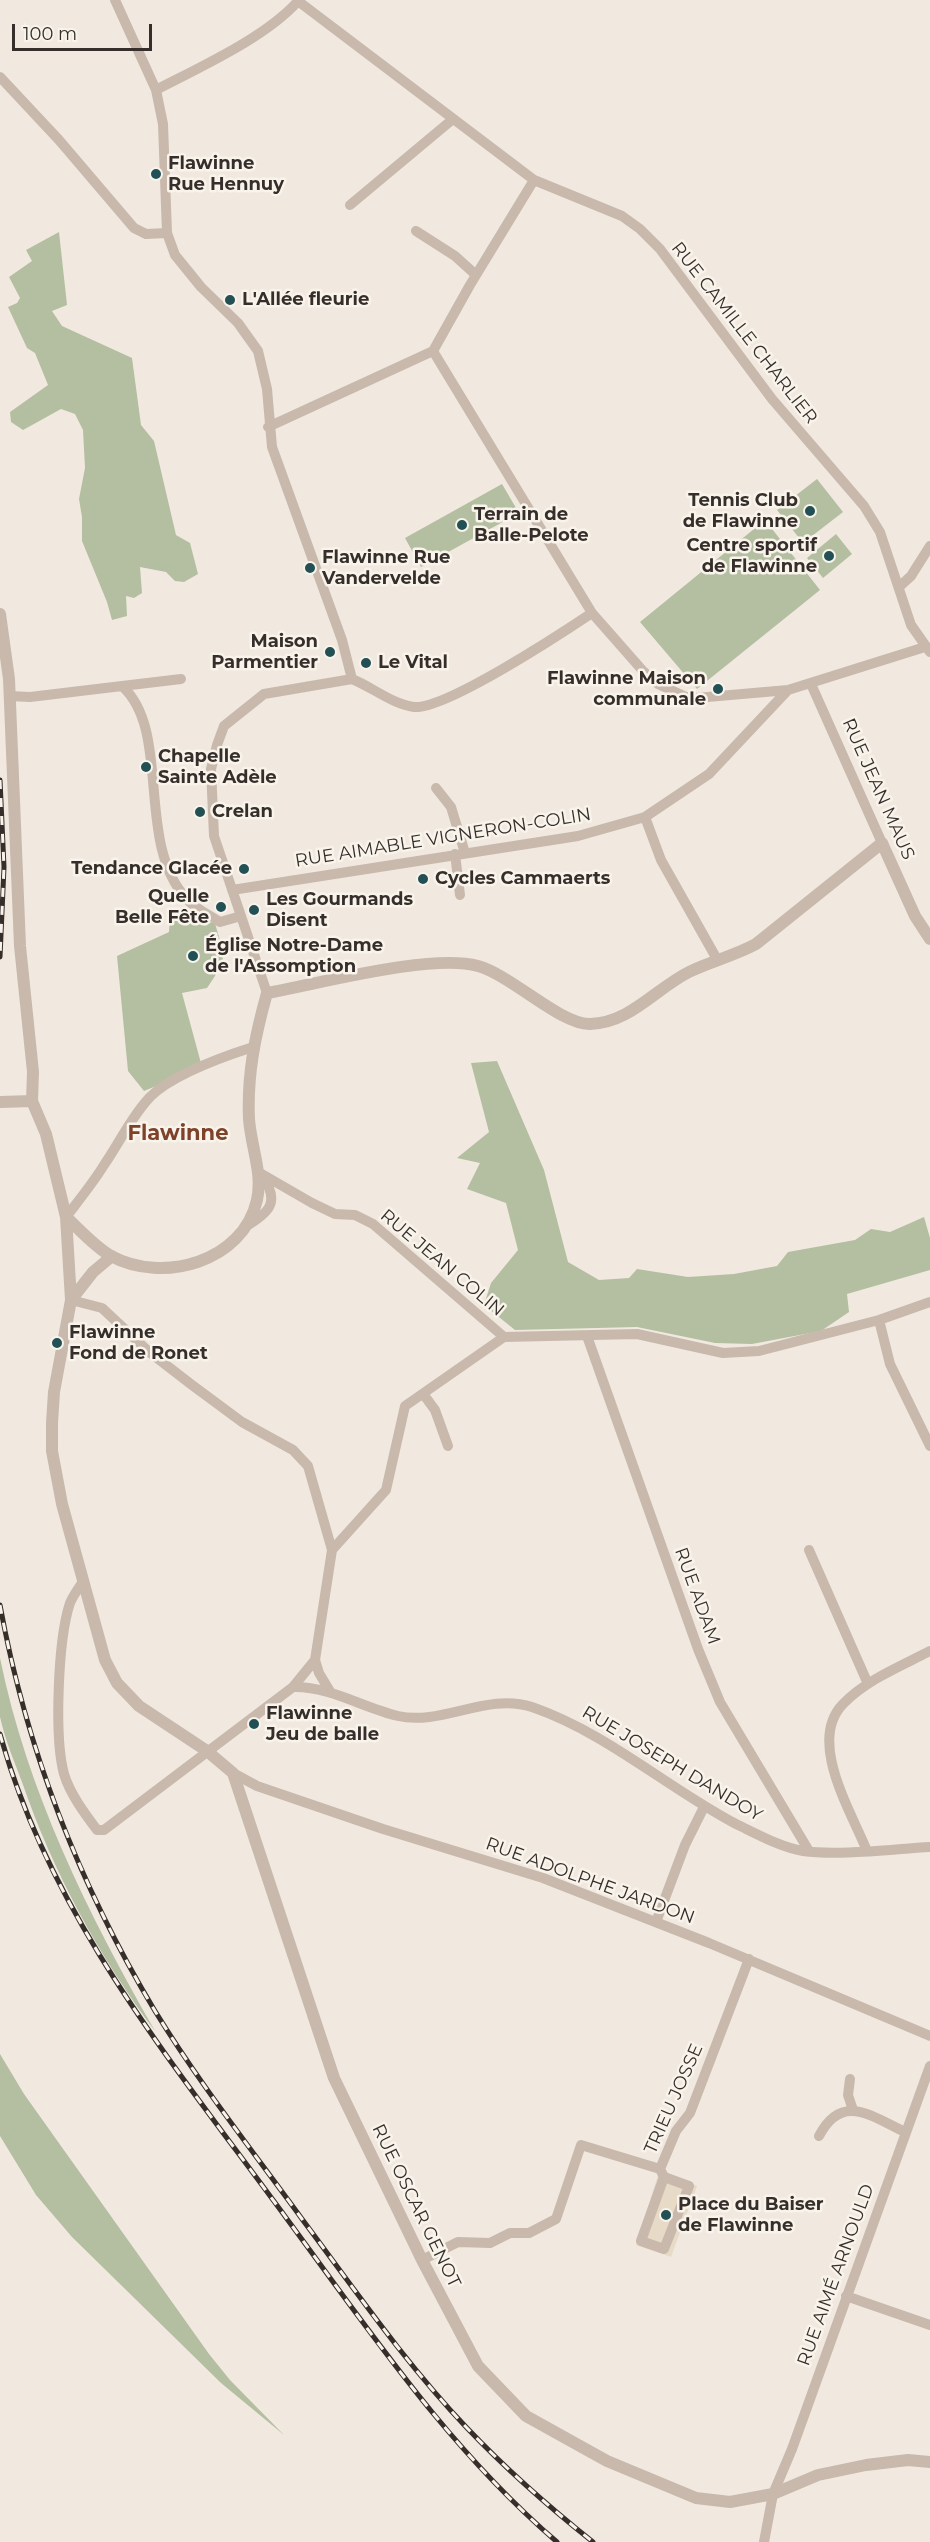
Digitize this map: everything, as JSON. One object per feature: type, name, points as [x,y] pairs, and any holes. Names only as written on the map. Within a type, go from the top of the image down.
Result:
[{"type":"street","points":[[115,0],[156,90],[163,124],[167,233],[175,255],[201,287],[238,323],[258,351],[267,389],[268,428],[279,471],[342,640],[352,678]]},
{"type":"street","points":[[156,90],[212,61],[276,21],[299,1]]},
{"type":"street","name":"RUE CAMILLE CHARLIER","points":[[299,1],[534,180],[622,216],[640,229],[660,249],[772,399],[864,506],[880,532],[911,625],[928,649]]},
{"type":"street","points":[[0,77],[59,140],[134,228],[146,234],[167,233]]},
{"type":"street","points":[[350,205],[453,119]]},
{"type":"street","points":[[268,428],[433,351],[534,180]]},
{"type":"street","points":[[416,231],[455,256],[476,275]]},
{"type":"street","points":[[433,351],[592,613],[643,671],[658,684],[686,697],[788,690],[928,649]]},
{"type":"street","points":[[899,587],[911,576],[930,546]]},
{"type":"street","points":[[66,1217],[112,1256],[143,1266],[172,1269],[197,1264],[222,1251],[245,1227],[257,1202],[260,1173],[252,1145],[248,1083],[253,1047],[267,993],[214,836],[211,815],[211,769],[224,726],[264,694],[352,678],[397,702],[416,707],[432,704],[471,687],[592,613]]},
{"type":"street","points":[[0,614],[9,696],[20,946],[33,1072],[32,1101],[46,1134],[66,1217],[71,1300],[54,1392],[52,1451],[82,1583],[105,1660],[117,1683],[139,1706],[207,1750],[233,1773]]},
{"type":"street","points":[[9,696],[30,697],[180,679]]},
{"type":"street","name":"RUE JEAN MAUS","points":[[811,684],[915,916],[930,939]]},
{"type":"street","points":[[122,686],[129,692],[144,717],[159,835],[172,877],[185,898],[220,922],[241,915]]},
{"type":"street","name":"RUE AIMABLE VIGNERON-COLIN","points":[[232,890],[578,836],[645,817],[709,774],[788,690]]},
{"type":"street","points":[[436,788],[451,807],[460,853],[460,895]]},
{"type":"street","points":[[645,817],[661,860],[717,960]]},
{"type":"street","points":[[267,993],[423,964],[461,963],[492,971],[562,1015],[591,1024],[612,1022],[688,973],[717,960],[735,956],[756,944],[882,843]]},
{"type":"street","points":[[66,1217],[151,1096],[167,1084],[193,1071],[253,1047]]},
{"type":"street","points":[[0,1102],[32,1101]]},
{"type":"street","name":"RUE JEAN COLIN","points":[[260,1173],[335,1214],[355,1215],[373,1224],[504,1337]]},
{"type":"street","points":[[71,1300],[93,1272],[112,1256]]},
{"type":"street","points":[[71,1300],[102,1308],[148,1351],[192,1385],[242,1422],[293,1450],[308,1466],[332,1550],[315,1660],[319,1673],[331,1693]]},
{"type":"street","points":[[332,1550],[386,1490],[405,1406],[504,1337],[637,1334],[723,1353],[759,1352],[879,1320],[930,1302]]},
{"type":"street","points":[[879,1320],[890,1364],[930,1446]]},
{"type":"street","name":"RUE ADAM","points":[[587,1336],[698,1650],[720,1702],[809,1851]]},
{"type":"street","points":[[423,1395],[435,1410],[448,1446]]},
{"type":"street","points":[[809,1550],[868,1684]]},
{"type":"street","points":[[82,1583],[70,1602],[61,1658],[60,1739],[64,1775],[84,1814],[97,1830],[104,1830],[293,1687],[315,1660]]},
{"type":"street","points":[[867,1851],[829,1758],[828,1740],[832,1720],[842,1704],[868,1684],[930,1651]]},
{"type":"street","name":"RUE JOSEPH DANDOY","points":[[293,1687],[331,1693],[399,1716],[425,1717],[494,1704],[529,1706],[574,1724],[621,1751],[704,1807],[766,1839],[809,1851],[867,1851],[930,1847]]},
{"type":"street","name":"RUE ADOLPHE JARDON","points":[[233,1773],[257,1786],[383,1829],[543,1878],[749,1959],[930,2036]]},
{"type":"street","name":"RUE OSCAR GENOT","points":[[233,1773],[334,2078],[422,2260],[478,2366],[526,2416],[608,2462],[696,2498],[730,2502],[773,2494],[818,2475],[866,2465],[908,2460],[930,2462]]},
{"type":"street","points":[[656,1922],[685,1845],[704,1807]]},
{"type":"street","name":"TRIEU JOSSE","points":[[422,2260],[458,2242],[490,2243],[510,2233],[529,2234],[556,2219],[581,2145],[662,2173],[676,2131],[690,2113],[749,1959]]},
{"type":"street","name":"RUE AIMÉ ARNOULD","points":[[764,2542],[773,2494],[792,2449],[930,2066]]},
{"type":"street","points":[[850,2079],[848,2095],[853,2110]]},
{"type":"street","points":[[819,2136],[828,2120],[843,2111],[853,2110],[858,2110],[905,2132]]},
{"type":"street","points":[[662,2173],[689,2187],[663,2249],[641,2241],[662,2173]]},
{"type":"street","points":[[846,2296],[930,2325]]},
{"type":"green space","points":[[59,232],[67,305],[52,311],[62,326],[132,358],[141,425],[154,441],[176,535],[190,543],[198,574],[184,582],[175,581],[166,572],[140,567],[142,593],[134,598],[126,596],[127,616],[112,620],[82,541],[79,499],[85,468],[83,430],[75,414],[61,409],[23,430],[11,422],[10,412],[48,385],[35,353],[27,348],[8,307],[17,303],[20,298],[9,277],[32,261],[26,250]]},
{"type":"green space","name":"Tennis Club de Flawinne","points":[[817,479],[843,512],[803,543],[777,510]]},
{"type":"green space","name":"Terrain de Balle-Pelote","points":[[502,484],[519,513],[421,567],[405,538]]},
{"type":"green space","points":[[765,520],[820,590],[697,689],[640,622]]},
{"type":"green space","name":"Centre sportif de Flawinne","points":[[836,534],[852,554],[823,578],[807,558]]},
{"type":"green space","points":[[191,910],[207,922],[215,923],[223,951],[219,970],[207,988],[182,993],[202,1067],[144,1091],[128,1071],[117,956],[169,932],[170,917],[186,914]]},
{"type":"green space","points":[[497,1061],[544,1170],[568,1262],[599,1280],[629,1278],[637,1269],[688,1277],[734,1274],[777,1266],[788,1252],[855,1240],[871,1229],[890,1232],[924,1217],[930,1238],[930,1270],[847,1294],[849,1312],[821,1331],[752,1344],[715,1343],[637,1327],[515,1330],[484,1305],[491,1283],[518,1250],[506,1203],[467,1189],[480,1163],[457,1158],[489,1132],[471,1063]]},
{"type":"green space","points":[[0,1658],[26,1756],[62,1850],[106,1942],[155,2031],[96,1943],[63,1880],[34,1815],[0,1717]]},
{"type":"green space","points":[[0,2054],[24,2094],[209,2354],[230,2380],[284,2435],[221,2383],[72,2237],[36,2195],[0,2136]]},
{"type":"shaded area","name":"Place du Baiser de Flawinne","points":[[660,2169],[697,2186],[671,2257],[636,2245]]},
{"type":"railway","points":[[0,780],[4,867],[0,957]]},
{"type":"railway","points":[[0,1605],[25,1711],[59,1815],[103,1915],[128,1964],[172,2038],[245,2142],[361,2299],[423,2378],[497,2458],[593,2542]]},
{"type":"railway","points":[[0,1734],[22,1802],[51,1866],[84,1929],[161,2048],[413,2388],[481,2468],[557,2542]]},
{"type":"place","name":"Flawinne Rue Hennuy","points":[[156,174]]},
{"type":"place","name":"L'Allée fleurie","points":[[230,300]]},
{"type":"place","name":"Tennis Club de Flawinne","points":[[810,511]]},
{"type":"place","name":"Terrain de Balle-Pelote","points":[[462,525]]},
{"type":"place","name":"Centre sportif de Flawinne","points":[[829,556]]},
{"type":"place","name":"Flawinne Rue Vandervelde","points":[[310,568]]},
{"type":"place","name":"Maison Parmentier","points":[[330,652]]},
{"type":"place","name":"Le Vital","points":[[366,663]]},
{"type":"place","name":"Flawinne Maison communale","points":[[718,689]]},
{"type":"place","name":"Chapelle Sainte Adèle","points":[[146,767]]},
{"type":"place","name":"Crelan","points":[[200,812]]},
{"type":"place","name":"Tendance Glacée","points":[[244,869]]},
{"type":"place","name":"Cycles Cammaerts","points":[[423,879]]},
{"type":"place","name":"Quelle Belle Fête","points":[[221,907]]},
{"type":"place","name":"Les Gourmands Disent","points":[[254,910]]},
{"type":"place","name":"Église Notre-Dame de l'Assomption","points":[[193,956]]},
{"type":"place","name":"Flawinne Fond de Ronet","points":[[57,1343]]},
{"type":"place","name":"Flawinne Jeu de balle","points":[[254,1724]]},
{"type":"place","name":"Place du Baiser de Flawinne","points":[[666,2215]]},
{"type":"district","name":"Flawinne","points":[[178,1134]]}]
